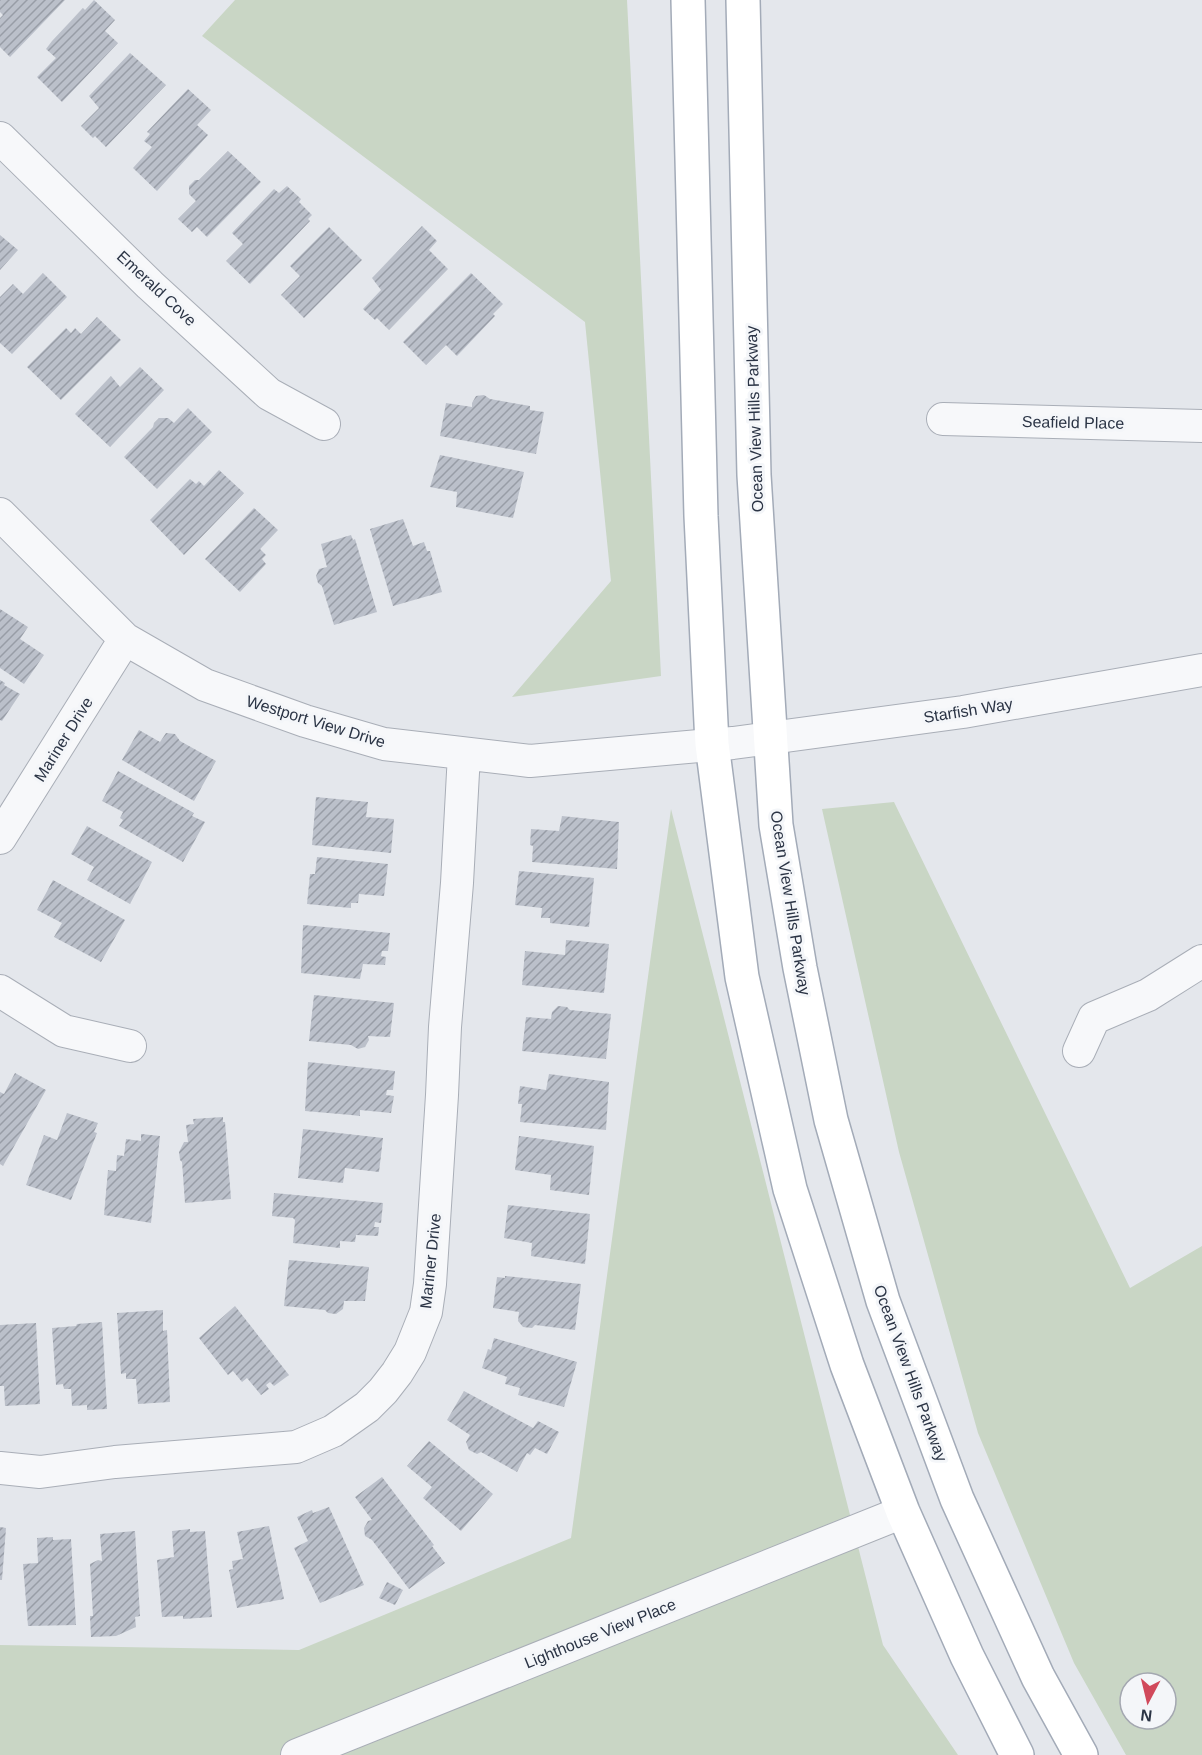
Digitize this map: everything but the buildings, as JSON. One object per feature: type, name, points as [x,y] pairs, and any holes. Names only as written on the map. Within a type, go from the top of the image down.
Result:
[{"type":"main road","points":[[688,0],[701,516],[723,743],[742,977],[790,1190],[847,1365],[903,1512],[967,1656],[1017,1755]]},
{"type":"main road","name":"Ocean View Hills Parkway","points":[[743,0],[754,476],[776,825],[800,969],[831,1120],[883,1301],[957,1499],[1038,1677],[1080,1755]]},
{"type":"street","name":"Emerald Cove","points":[[0,138],[150,285],[269,394],[324,424]]},
{"type":"street","name":"Seafield Place","points":[[943,419],[1202,426]]},
{"type":"street","name":"Westport View Drive","points":[[0,514],[125,639],[205,685],[305,721],[384,744],[530,761],[723,743]]},
{"type":"street","name":"Mariner Drive","points":[[0,838],[125,639]]},
{"type":"street","name":"Starfish Way","points":[[723,743],[771,739],[963,712],[1202,670]]},
{"type":"street","name":"Mariner Drive","points":[[0,1468],[40,1472],[126,1461],[296,1447],[319,1438],[350,1420],[367,1407],[397,1373],[420,1329],[429,1295],[464,754]]},
{"type":"street","points":[[1079,1051],[1094,1018],[1148,995],[1202,961]]},
{"type":"street","points":[[0,991],[64,1031],[130,1046]]},
{"type":"street","name":"Lighthouse View Place","points":[[297,1755],[903,1512]]},
{"type":"green space","points":[[235,0],[627,0],[661,676],[512,697],[611,581],[585,322],[202,36]]},
{"type":"green space","points":[[894,802],[1130,1288],[1202,1246],[1202,1755],[1126,1755],[1074,1663],[978,1433],[899,1152],[822,809]]},
{"type":"green space","points":[[671,809],[883,1645],[958,1755],[0,1755],[0,1645],[299,1650],[571,1538]]}]
